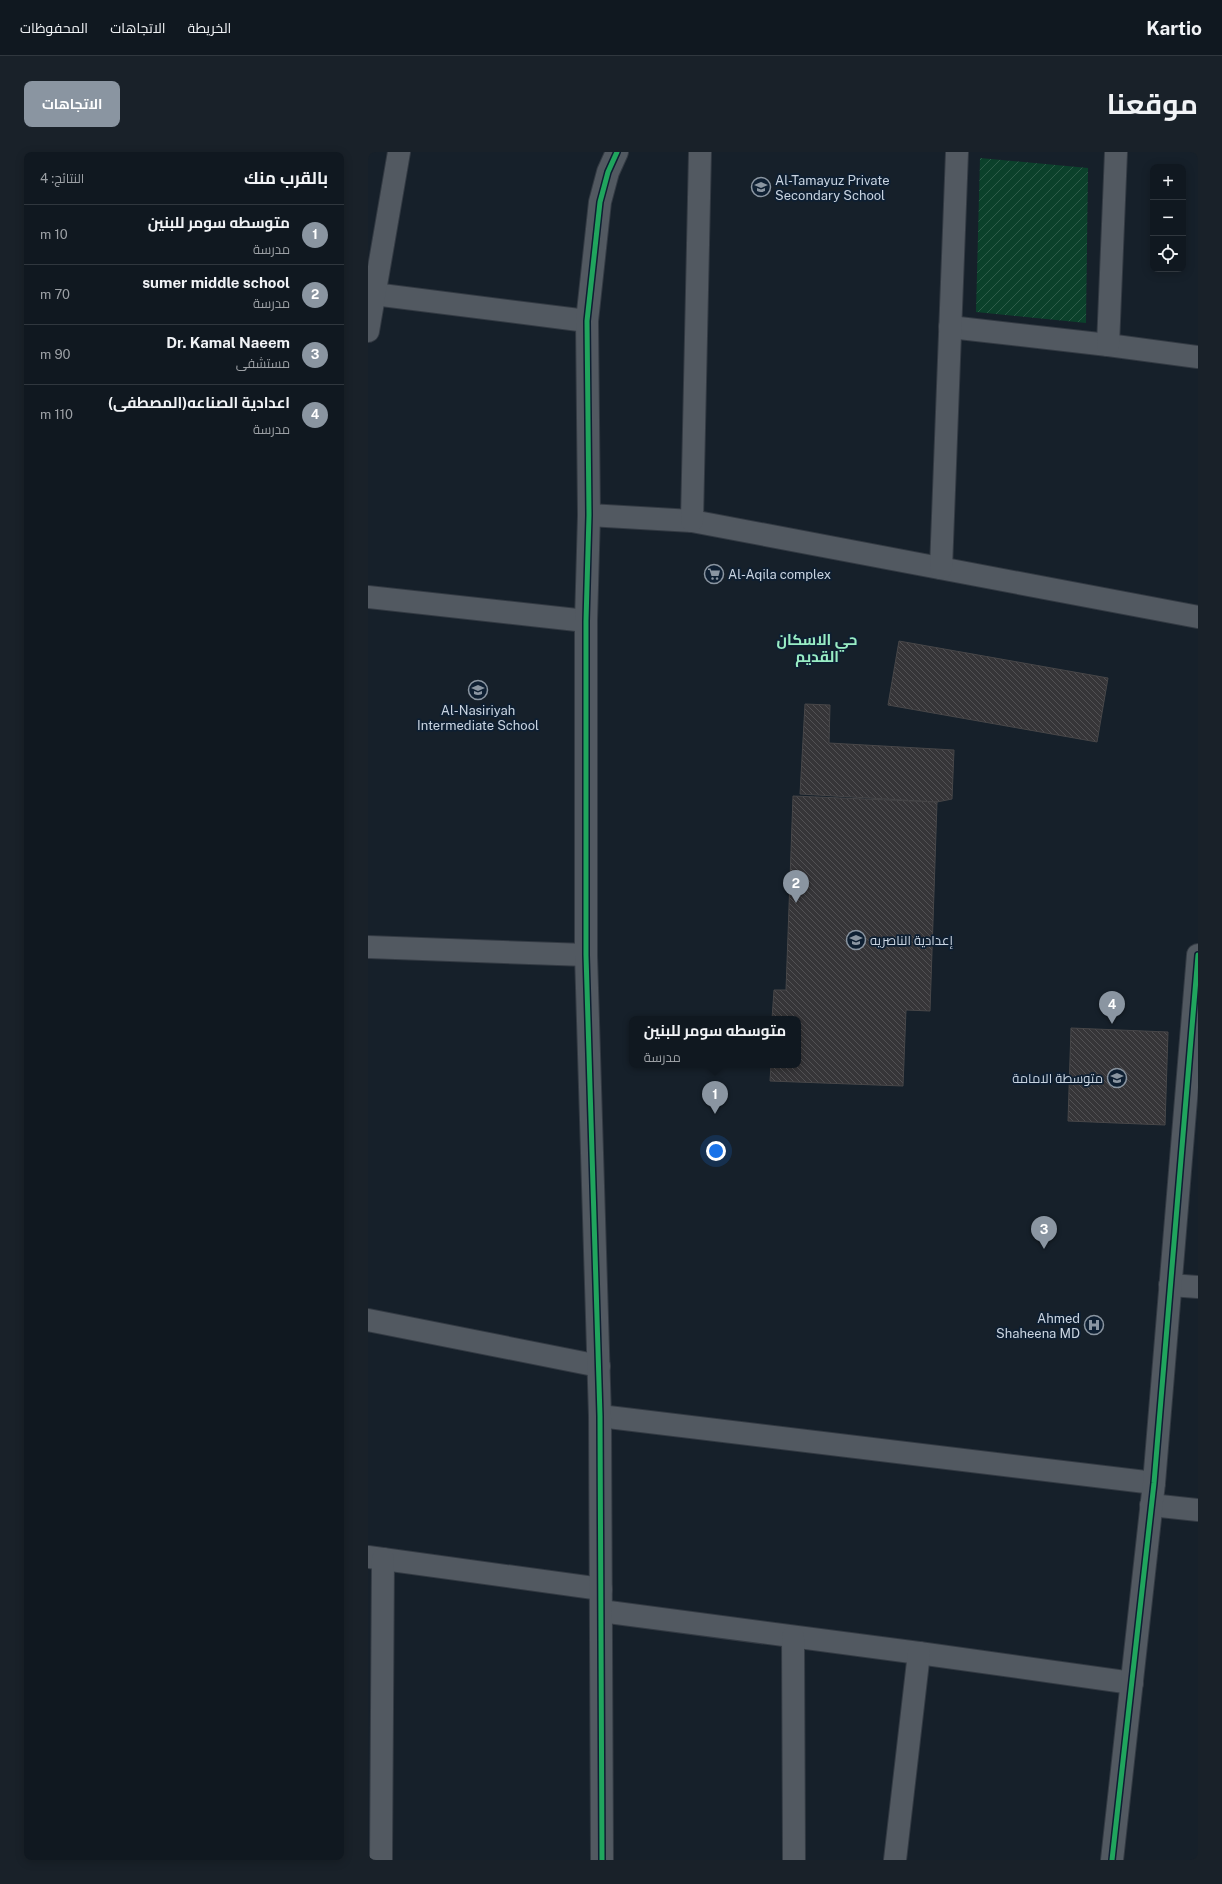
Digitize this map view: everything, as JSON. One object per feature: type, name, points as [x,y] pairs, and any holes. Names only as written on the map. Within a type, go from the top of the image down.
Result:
[{"type":"street","points":[[368,328],[398,152]]},
{"type":"street","points":[[602,1860],[600,1416],[586,955],[586,621],[589,515],[587,321],[600,202],[617,152]]},
{"type":"street","points":[[692,521],[700,152]]},
{"type":"street","points":[[941,568],[957,152]]},
{"type":"street","points":[[1108,344],[1116,152]]},
{"type":"street","points":[[374,294],[587,321]]},
{"type":"street","points":[[950,328],[1108,344],[1198,357]]},
{"type":"street","points":[[589,515],[692,521],[1198,617]]},
{"type":"street","points":[[368,597],[586,621]]},
{"type":"street","points":[[368,947],[586,955]]},
{"type":"street","points":[[1112,1860],[1154,1483],[1198,955]]},
{"type":"street","points":[[1170,1285],[1198,1287]]},
{"type":"street","points":[[368,1320],[599,1366]]},
{"type":"street","points":[[600,1416],[1154,1483]]},
{"type":"street","points":[[1151,1505],[1198,1510]]},
{"type":"street","points":[[381,1860],[375,1558],[601,1589]]},
{"type":"street","points":[[601,1611],[1132,1683]]},
{"type":"street","points":[[793,1637],[794,1860]]},
{"type":"street","points":[[895,1860],[919,1653]]},
{"type":"green space","points":[[980,158],[1088,168],[1086,323],[976,312]]},
{"type":"building","points":[[899,641],[1108,678],[1097,742],[888,705]]},
{"type":"building","points":[[805,704],[830,705],[829,743],[954,750],[952,799],[937,802],[800,794]]},
{"type":"building","points":[[793,796],[937,802],[930,1011],[906,1010],[903,1086],[770,1081],[771,1068],[801,1068],[801,1016],[772,1016],[774,990],[786,990]]},
{"type":"building","points":[[1071,1028],[1168,1032],[1165,1125],[1068,1121]]},
{"type":"cycle path","points":[[602,1860],[600,1416],[586,955],[586,621],[589,515],[587,321],[600,202],[608,172],[617,152]]},
{"type":"cycle path","points":[[1112,1860],[1154,1483],[1198,955]]},
{"type":"place","name":"Al-Tamayuz Private Secondary School","points":[[761,187]]},
{"type":"place","name":"Al-Aqila complex","points":[[714,574]]},
{"type":"place","name":"Al-Nasiriyah Intermediate School","points":[[478,690]]},
{"type":"place","name":"sumer middle school","points":[[796,903]]},
{"type":"place","name":"إعدادية الناصريه","points":[[856,940]]},
{"type":"place","name":"اعدادية الصناعه(المصطفى)","points":[[1112,1024]]},
{"type":"place","name":"متوسطة الامامة","points":[[1117,1078]]},
{"type":"place","name":"متوسطه سومر للبنين","points":[[715,1114]]},
{"type":"place","name":"Dr. Kamal Naeem","points":[[1044,1249]]},
{"type":"place","name":"Ahmed Shaheena MD","points":[[1094,1325]]},
{"type":"district","name":"حي الاسكان القديم","points":[[817,648]]}]
